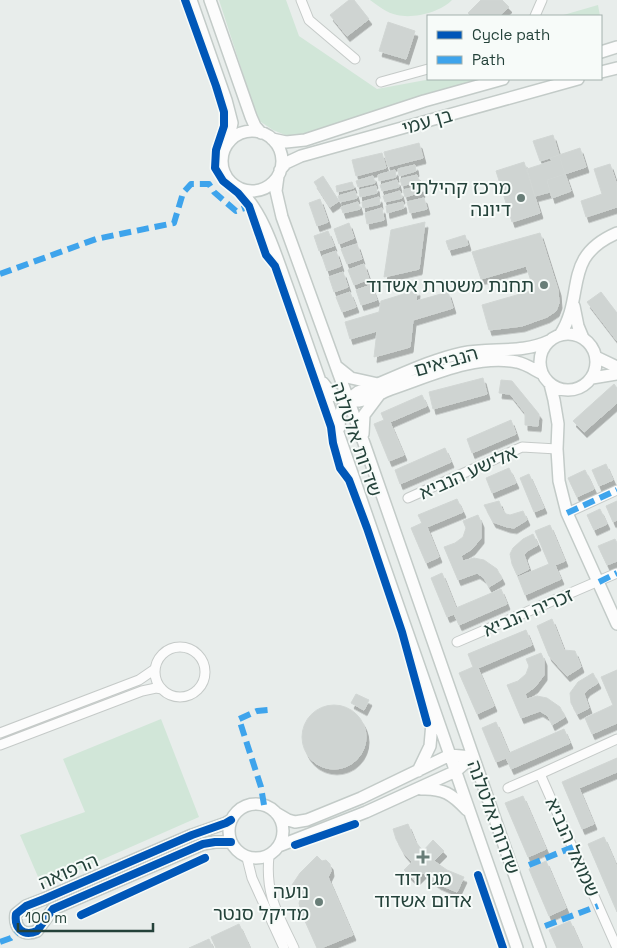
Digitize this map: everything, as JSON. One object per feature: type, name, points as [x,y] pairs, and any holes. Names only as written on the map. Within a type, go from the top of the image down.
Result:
[{"type":"main road","points":[[191,0],[226,100],[232,123],[228,143],[223,154],[222,165],[226,176],[238,188],[249,191],[260,190],[270,185],[279,173],[280,153],[272,139]]},
{"type":"main road","points":[[210,0],[251,117],[261,133]]},
{"type":"main road","points":[[602,52],[617,48]]},
{"type":"main road","points":[[602,72],[617,68]]},
{"type":"main road","points":[[228,143],[237,135],[249,131],[261,133],[272,139],[286,142],[305,140],[424,101],[499,80]]},
{"type":"main road","name":"בן עמי","points":[[279,173],[286,163],[301,156],[574,80]]},
{"type":"main road","name":"שדרות אלטלנה","points":[[279,173],[275,187],[282,217],[365,446],[540,948]]},
{"type":"main road","name":"שדרות אלטלנה","points":[[238,188],[253,205],[263,223],[318,375],[517,948]]},
{"type":"main road","points":[[560,335],[567,325],[573,301],[576,276],[583,261],[603,239],[617,233]]},
{"type":"main road","points":[[573,301],[578,326],[583,338]]},
{"type":"main road","points":[[550,384],[564,390],[572,390],[583,386],[592,378],[597,364],[596,357],[589,343],[583,338],[568,333],[560,335],[549,341],[541,352],[540,359],[542,373],[550,384],[554,400],[558,424],[559,481],[568,513],[617,624]]},
{"type":"main road","name":"הנביאים","points":[[380,389],[449,356],[478,351],[532,348],[549,341]]},
{"type":"main road","points":[[596,357],[617,368]]},
{"type":"main road","name":"הנביאים","points":[[347,400],[358,392],[380,389],[450,369],[493,361],[517,362],[542,373]]},
{"type":"main road","points":[[334,363],[351,378],[380,389],[364,415],[363,432],[365,446]]},
{"type":"main road","points":[[592,378],[617,374]]},
{"type":"main road","points":[[318,375],[328,390],[339,398],[347,400],[340,411],[338,434]]},
{"type":"main road","points":[[558,424],[563,405],[572,390]]},
{"type":"main road","points":[[418,771],[430,746],[433,707]]},
{"type":"main road","points":[[450,755],[472,757],[456,771],[366,812],[279,846],[269,856],[247,858],[240,854],[230,842],[228,835],[231,820],[242,807],[253,804],[264,805],[288,820],[295,822],[307,820],[361,798],[450,755]]},
{"type":"main road","points":[[416,789],[430,788],[446,792],[456,798],[471,815]]},
{"type":"main road","points":[[276,813],[281,820],[283,829],[279,846]]},
{"type":"main road","name":"הרפואה","points":[[230,842],[203,844],[53,909],[37,932],[27,934],[17,926],[16,914],[26,906],[231,820]]},
{"type":"street","points":[[301,0],[309,20],[355,59]]},
{"type":"street","points":[[535,15],[542,0]]},
{"type":"street","points":[[381,82],[427,69]]},
{"type":"street","name":"אלישע הנביא","points":[[408,498],[522,447],[557,449]]},
{"type":"street","points":[[568,513],[617,490]]},
{"type":"street","name":"זכריה הנביא","points":[[457,642],[617,573]]},
{"type":"street","points":[[0,733],[139,680],[155,669],[162,655],[175,647],[185,647],[193,650],[204,664],[205,676],[195,692],[183,697],[166,693],[162,689],[156,680],[155,669]]},
{"type":"street","points":[[0,745],[142,691],[156,688],[162,689]]},
{"type":"street","name":"שמואל הנביא","points":[[508,788],[617,739]]},
{"type":"street","name":"שמואל הנביא","points":[[540,774],[617,948]]},
{"type":"street","points":[[269,856],[269,892],[294,948]]},
{"type":"street","points":[[247,858],[252,878],[284,948]]},
{"type":"green space","points":[[219,0],[286,0],[299,36],[377,89],[427,80],[476,80],[290,137],[273,130],[258,120]]},
{"type":"green space","points":[[370,0],[452,0],[434,11],[404,16],[390,13]]},
{"type":"green space","points":[[598,5],[600,15],[563,15]]},
{"type":"green space","points":[[161,719],[199,817],[42,886],[20,835],[85,812],[63,759]]},
{"type":"building","points":[[349,0],[354,0],[369,19],[347,36],[330,15]]},
{"type":"building","points":[[481,0],[502,0],[509,7],[500,15],[470,15],[468,13]]},
{"type":"building","points":[[388,22],[415,31],[406,59],[379,51]]},
{"type":"building","points":[[553,135],[559,155],[540,161],[533,141]]},
{"type":"building","points":[[419,143],[423,158],[388,167],[384,152]]},
{"type":"building","points":[[580,148],[586,167],[565,174],[559,155]]},
{"type":"building","points":[[382,153],[386,168],[356,176],[352,160]]},
{"type":"building","points":[[559,155],[565,174],[547,180],[550,192],[535,196],[527,169],[552,161],[550,158]]},
{"type":"building","points":[[524,162],[540,213],[512,222],[496,171]]},
{"type":"building","points":[[610,164],[617,185],[617,207],[586,217],[581,201],[602,194],[594,169]]},
{"type":"building","points":[[415,165],[416,171],[399,176],[398,169]]},
{"type":"building","points":[[395,170],[396,177],[379,181],[378,175]]},
{"type":"building","points":[[565,174],[571,191],[552,198],[547,180]]},
{"type":"building","points":[[417,175],[419,181],[402,186],[400,179]]},
{"type":"building","points":[[323,176],[339,201],[330,207],[314,182]]},
{"type":"building","points":[[373,176],[375,183],[358,187],[356,181]]},
{"type":"building","points":[[397,180],[399,187],[382,191],[380,185]]},
{"type":"building","points":[[352,182],[354,188],[337,192],[336,186]]},
{"type":"building","points":[[376,186],[377,193],[360,197],[359,190]]},
{"type":"building","points":[[420,186],[422,192],[405,197],[403,190]]},
{"type":"building","points":[[355,191],[357,198],[340,202],[338,196]]},
{"type":"building","points":[[400,191],[402,198],[385,202],[383,196]]},
{"type":"building","points":[[379,197],[380,204],[363,208],[362,202]]},
{"type":"building","points":[[424,198],[427,209],[410,213],[407,202]]},
{"type":"building","points":[[320,199],[328,222],[317,226],[309,203]]},
{"type":"building","points":[[358,202],[360,209],[343,213],[341,207]]},
{"type":"building","points":[[403,202],[404,208],[387,213],[386,206]]},
{"type":"building","points":[[382,208],[384,220],[367,224],[365,213]]},
{"type":"building","points":[[425,222],[419,269],[384,277],[391,230]]},
{"type":"building","points":[[349,223],[354,238],[339,244],[334,229]]},
{"type":"building","points":[[328,231],[334,246],[319,251],[314,236]]},
{"type":"building","name":"תחנת משטרת אשדוד","points":[[540,233],[558,290],[559,303],[556,311],[547,317],[522,326],[489,330],[482,305],[534,290],[526,266],[481,279],[472,252]]},
{"type":"building","points":[[465,235],[468,245],[449,250],[446,241]]},
{"type":"building","points":[[357,244],[362,259],[347,264],[341,249]]},
{"type":"building","points":[[336,251],[341,266],[327,271],[322,256]]},
{"type":"building","points":[[364,264],[369,279],[354,285],[348,270]]},
{"type":"building","points":[[343,272],[348,287],[334,292],[329,277]]},
{"type":"building","points":[[371,285],[377,300],[361,305],[356,290]]},
{"type":"building","points":[[417,290],[416,301],[448,292],[453,308],[413,320],[410,347],[374,357],[377,331],[350,339],[345,322],[379,312],[381,301]]},
{"type":"building","points":[[350,292],[356,307],[342,312],[336,297]]},
{"type":"building","points":[[601,292],[617,313],[617,341],[587,302]]},
{"type":"building","points":[[483,378],[487,394],[433,409],[429,392]]},
{"type":"building","points":[[501,380],[512,381],[539,414],[538,426],[525,425],[525,413],[510,394],[499,393]]},
{"type":"building","points":[[614,384],[617,388],[617,403],[584,432],[573,421]]},
{"type":"building","points":[[422,395],[427,406],[390,422],[404,455],[389,461],[374,424],[384,420],[381,413]]},
{"type":"building","points":[[511,420],[516,434],[472,453],[467,439]]},
{"type":"building","points":[[445,448],[451,462],[400,484],[395,470]]},
{"type":"building","points":[[606,464],[613,480],[599,486],[592,470]]},
{"type":"building","points":[[509,468],[516,483],[492,493],[486,478]]},
{"type":"building","points":[[585,470],[594,489],[577,497],[568,478]]},
{"type":"building","points":[[529,474],[544,508],[534,512],[520,478]]},
{"type":"building","points":[[457,499],[463,512],[427,527],[439,557],[426,563],[411,528],[422,523],[418,515]]},
{"type":"building","points":[[499,501],[506,514],[510,515],[523,511],[527,520],[514,528],[493,522],[484,505]]},
{"type":"building","points":[[617,501],[617,520],[613,522],[606,506]]},
{"type":"building","points":[[600,509],[607,524],[594,530],[587,515]]},
{"type":"building","points":[[478,515],[481,522],[481,538],[472,549],[461,556],[463,561],[474,558],[484,560],[497,569],[502,579],[489,587],[484,578],[477,573],[458,580],[444,547],[455,543],[463,537],[466,528],[463,521]]},
{"type":"building","points":[[550,525],[565,561],[555,565],[561,579],[525,595],[518,577],[549,564],[535,531]]},
{"type":"building","points":[[533,534],[538,545],[527,551],[524,555],[529,569],[517,575],[510,554],[513,548],[523,539]]},
{"type":"building","points":[[615,539],[617,543],[617,561],[607,565],[598,546]]},
{"type":"building","points":[[442,573],[456,608],[501,589],[507,604],[459,625],[454,614],[447,617],[431,578]]},
{"type":"building","points":[[552,619],[564,650],[575,651],[581,667],[567,676],[549,656],[537,626]]},
{"type":"building","points":[[526,630],[532,645],[478,668],[494,706],[477,714],[459,673],[473,667],[468,654]]},
{"type":"building","points":[[541,653],[544,660],[544,675],[535,687],[525,694],[527,699],[537,696],[547,698],[560,707],[565,717],[552,725],[548,716],[540,711],[521,718],[507,685],[518,681],[526,674],[529,666],[526,659]]},
{"type":"building","points":[[617,670],[617,723],[592,734],[585,718],[613,705],[601,677]]},
{"type":"building","points":[[593,673],[598,683],[584,694],[589,708],[577,714],[571,703],[570,693],[578,682]]},
{"type":"building","points":[[356,694],[369,700],[364,710],[351,703]]},
{"type":"building","points":[[334,705],[346,707],[357,714],[364,725],[366,737],[364,749],[357,760],[346,767],[334,769],[322,767],[311,760],[304,749],[302,737],[304,725],[311,714],[322,707]]},
{"type":"building","points":[[496,722],[509,753],[564,729],[570,743],[511,769],[506,758],[496,762],[482,728]]},
{"type":"building","points":[[617,758],[617,772],[579,788],[594,824],[582,829],[562,782]]},
{"type":"building","points":[[523,796],[546,849],[528,857],[505,803]]},
{"type":"building","name":"מגן דוד אדום אשדוד","points":[[408,824],[415,841],[423,851],[433,840],[444,851],[434,861],[447,870],[464,877],[457,892],[438,884],[423,873],[415,881],[404,870],[412,862],[403,852],[393,829]]},
{"type":"building","points":[[604,837],[617,867],[617,912],[588,844]]},
{"type":"building","name":"נועה מדיקל סנטר","points":[[317,856],[322,861],[326,860],[330,864],[331,871],[328,877],[353,935],[321,948],[317,948],[301,912],[299,903],[303,893],[292,885],[300,873]]},
{"type":"building","points":[[546,861],[566,908],[549,916],[529,869]]},
{"type":"building","points":[[570,921],[582,948],[557,948],[549,930]]},
{"type":"building","points":[[239,924],[250,948],[216,948],[211,937]]},
{"type":"building","points":[[209,939],[213,948],[189,948]]},
{"type":"marked path","points":[[0,274],[96,239],[174,223],[183,193],[191,184],[209,184],[214,192],[236,211],[253,205]]},
{"type":"marked path","points":[[567,513],[617,490]]},
{"type":"marked path","points":[[599,582],[617,573]]},
{"type":"marked path","points":[[264,805],[261,787],[239,719],[257,711],[268,710]]},
{"type":"marked path","points":[[529,865],[573,847]]},
{"type":"marked path","points":[[545,926],[598,906]]},
{"type":"marked path","points":[[0,942],[11,938],[20,930]]},
{"type":"cycle path","points":[[185,0],[224,112],[224,126],[216,150],[215,168],[223,181],[238,193],[249,206],[266,255],[275,266],[331,427],[340,468],[349,480],[402,632],[427,723]]},
{"type":"cycle path","points":[[231,820],[26,906],[16,914],[16,923],[20,930],[32,933],[37,931],[53,909],[203,844],[231,842]]},
{"type":"cycle path","points":[[295,845],[355,824]]},
{"type":"cycle path","points":[[81,915],[205,858]]},
{"type":"cycle path","points":[[478,875],[503,948]]},
{"type":"place","name":"מרכז קהילתי דיונה","points":[[521,198]]},
{"type":"place","name":"תחנת משטרת אשדוד","points":[[544,285]]},
{"type":"place","name":"מגן דוד אדום אשדוד","points":[[423,857]]},
{"type":"place","name":"נועה מדיקל סנטר","points":[[319,902]]}]
